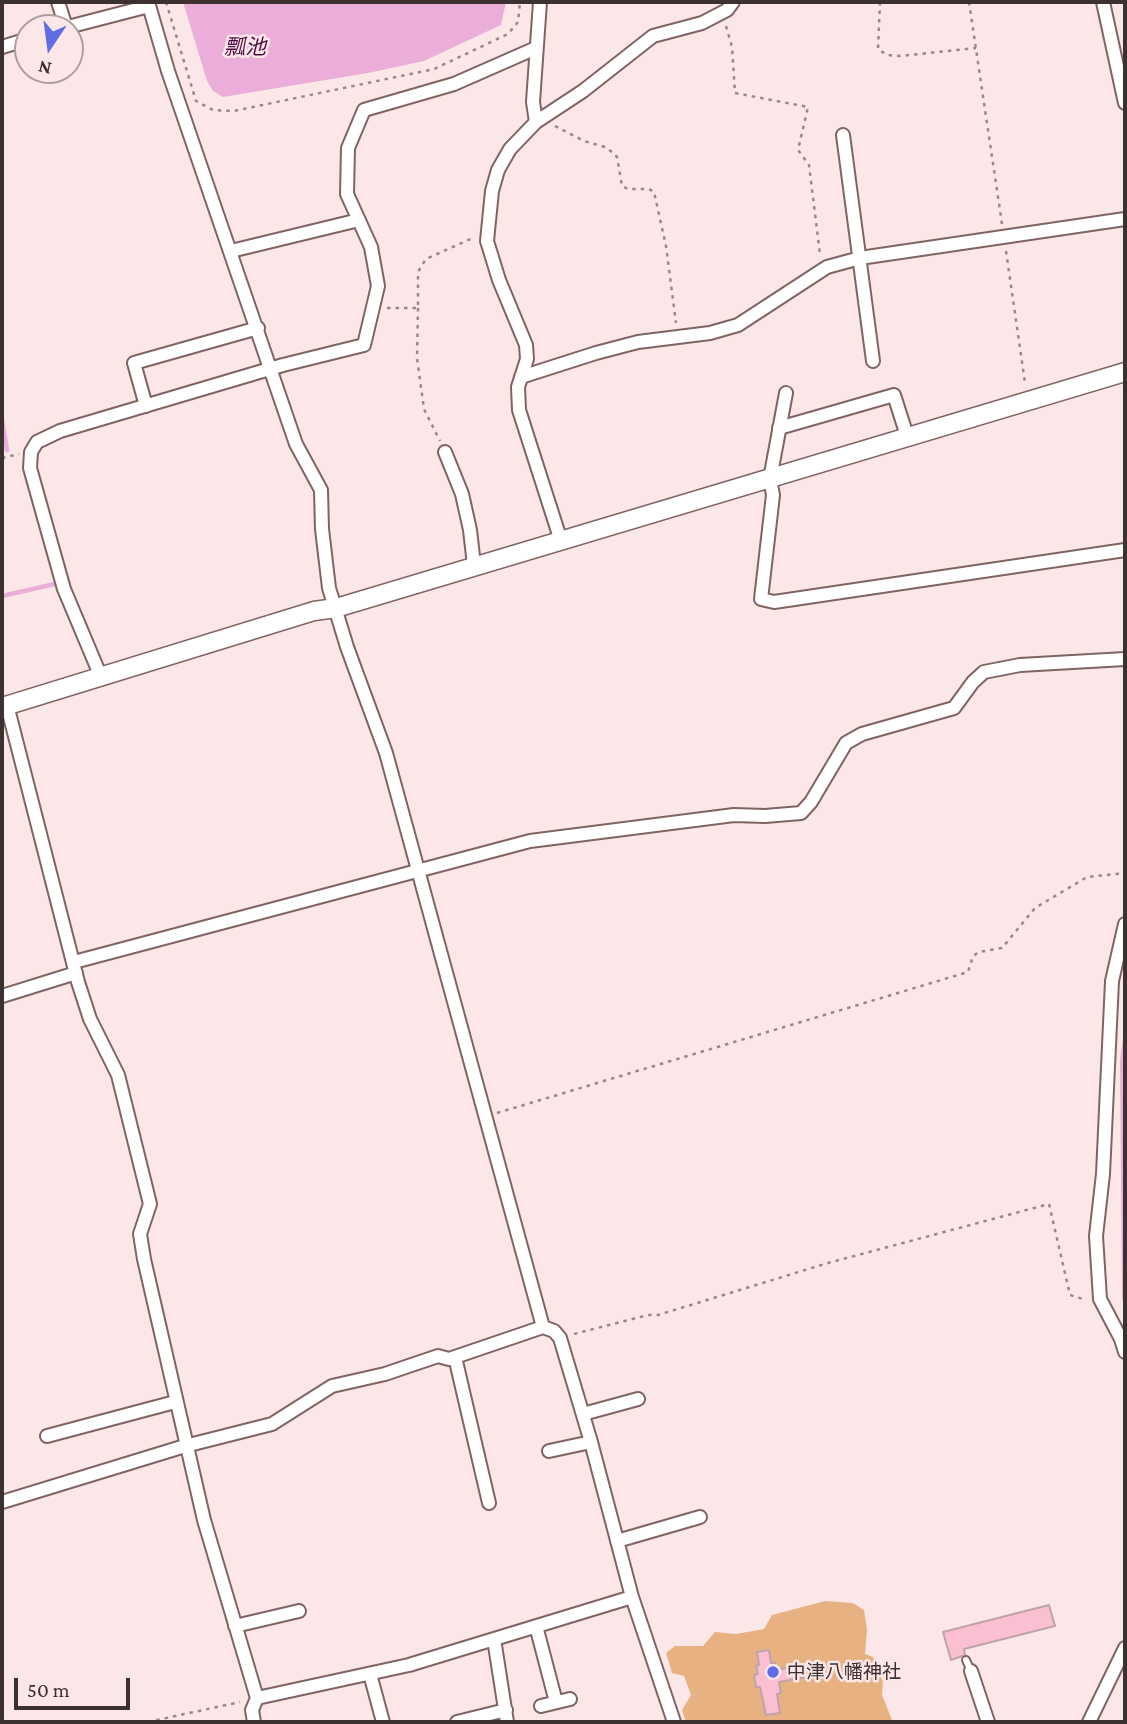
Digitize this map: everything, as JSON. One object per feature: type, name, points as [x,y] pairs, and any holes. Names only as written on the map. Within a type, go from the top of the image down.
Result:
[{"type":"street","points":[[540,2],[533,102],[541,119]]},
{"type":"street","points":[[561,541],[519,410],[517,398],[527,359],[526,345],[499,280],[487,241],[492,191],[498,170],[510,149],[541,119],[583,91],[653,36],[702,23],[727,10],[733,2]]},
{"type":"street","points":[[1103,2],[1125,103]]},
{"type":"street","points":[[84,23],[149,4],[168,71],[232,251],[296,444],[321,490],[322,529],[328,576],[336,608],[347,647],[386,753],[543,1326]]},
{"type":"street","points":[[101,677],[64,589],[30,468],[31,452],[37,442],[60,431],[364,345],[378,286],[371,247],[347,194],[348,148],[364,110],[454,84],[536,48]]},
{"type":"street","points":[[843,135],[873,361]]},
{"type":"street","points":[[521,377],[638,342],[710,333],[738,325],[827,267],[860,258],[1125,219]]},
{"type":"street","points":[[232,251],[359,220]]},
{"type":"street","points":[[146,406],[134,363],[258,328]]},
{"type":"street","points":[[254,1722],[251,1710],[257,1698],[234,1626],[185,1446],[140,1234],[150,1204],[118,1075],[90,1019],[4,706],[314,611],[336,608],[1125,372]]},
{"type":"street","points":[[786,393],[770,480],[774,495],[761,599],[774,602],[1125,550]]},
{"type":"street","points":[[779,428],[894,394],[908,439]]},
{"type":"street","points":[[446,452],[462,494],[474,565]]},
{"type":"street","points":[[2,996],[75,968],[416,869],[530,841],[734,815],[765,817],[801,813],[811,802],[846,743],[862,734],[954,708],[984,671],[1020,665],[1125,659]]},
{"type":"street","points":[[1125,924],[1112,981],[1103,1174],[1096,1236],[1100,1299],[1125,1352]]},
{"type":"street","points":[[2,1502],[185,1446],[272,1424],[332,1386],[386,1374],[438,1356],[449,1359],[543,1326],[554,1331],[560,1338],[632,1597],[674,1722]]},
{"type":"street","points":[[456,1357],[489,1503]]},
{"type":"street","points":[[583,1414],[638,1399]]},
{"type":"street","points":[[47,1436],[176,1402]]},
{"type":"street","points":[[549,1451],[591,1442]]},
{"type":"street","points":[[617,1541],[700,1517]]},
{"type":"street","points":[[257,1698],[409,1665],[632,1597]]},
{"type":"street","points":[[234,1626],[299,1611]]},
{"type":"street","points":[[536,1626],[556,1702]]},
{"type":"street","points":[[457,1722],[506,1716],[494,1639]]},
{"type":"street","points":[[1089,1722],[1125,1648]]},
{"type":"street","points":[[968,1666],[988,1722]]},
{"type":"street","points":[[370,1674],[383,1722]]},
{"type":"street","points":[[541,1706],[570,1699]]},
{"type":"path","points":[[166,2],[196,101],[213,110],[234,111],[433,69],[508,34],[518,22],[520,2]]},
{"type":"path","points":[[880,2],[878,49],[887,55],[976,48]]},
{"type":"path","points":[[969,2],[1027,401]]},
{"type":"path","points":[[720,14],[732,47],[735,93],[808,107],[798,150],[809,165],[822,271]]},
{"type":"path","points":[[541,119],[612,152],[617,157],[622,186],[628,189],[649,188],[654,192],[666,246],[678,337]]},
{"type":"path","points":[[446,452],[424,409],[417,358],[418,272],[426,259],[487,231]]},
{"type":"path","points":[[373,308],[418,308]]},
{"type":"path","points":[[484,1117],[968,972],[973,956],[979,952],[1002,948],[1035,908],[1087,877],[1125,873]]},
{"type":"path","points":[[560,1338],[648,1315],[658,1315],[828,1263],[1049,1204],[1070,1295],[1085,1300],[1100,1299]]},
{"type":"path","points":[[148,1722],[257,1698]]},
{"type":"shaded area","points":[[825,1601],[853,1603],[864,1610],[867,1630],[865,1654],[873,1657],[883,1682],[882,1695],[892,1720],[890,1722],[686,1722],[682,1710],[691,1695],[684,1676],[672,1673],[666,1653],[675,1646],[703,1646],[715,1632],[736,1634],[764,1629],[772,1615]]},
{"type":"water","name":"瓢池","points":[[183,2],[506,2],[501,25],[424,61],[223,97],[213,91],[207,81]]},
{"type":"water","points":[[1125,1023],[1125,1308],[1122,1298],[1120,1060]]},
{"type":"building","points":[[1049,1605],[1055,1626],[964,1649],[965,1655],[951,1660],[943,1632]]},
{"type":"building","name":"中津八幡神社","points":[[769,1650],[771,1663],[775,1663],[776,1670],[803,1665],[806,1677],[779,1682],[781,1693],[777,1694],[780,1713],[766,1715],[760,1687],[756,1687],[754,1675],[758,1674],[757,1652]]},
{"type":"waterway","points":[[2,420],[7,450]]},
{"type":"waterway","points":[[2,596],[59,583]]},
{"type":"place","name":"中津八幡神社","points":[[773,1672]]}]
